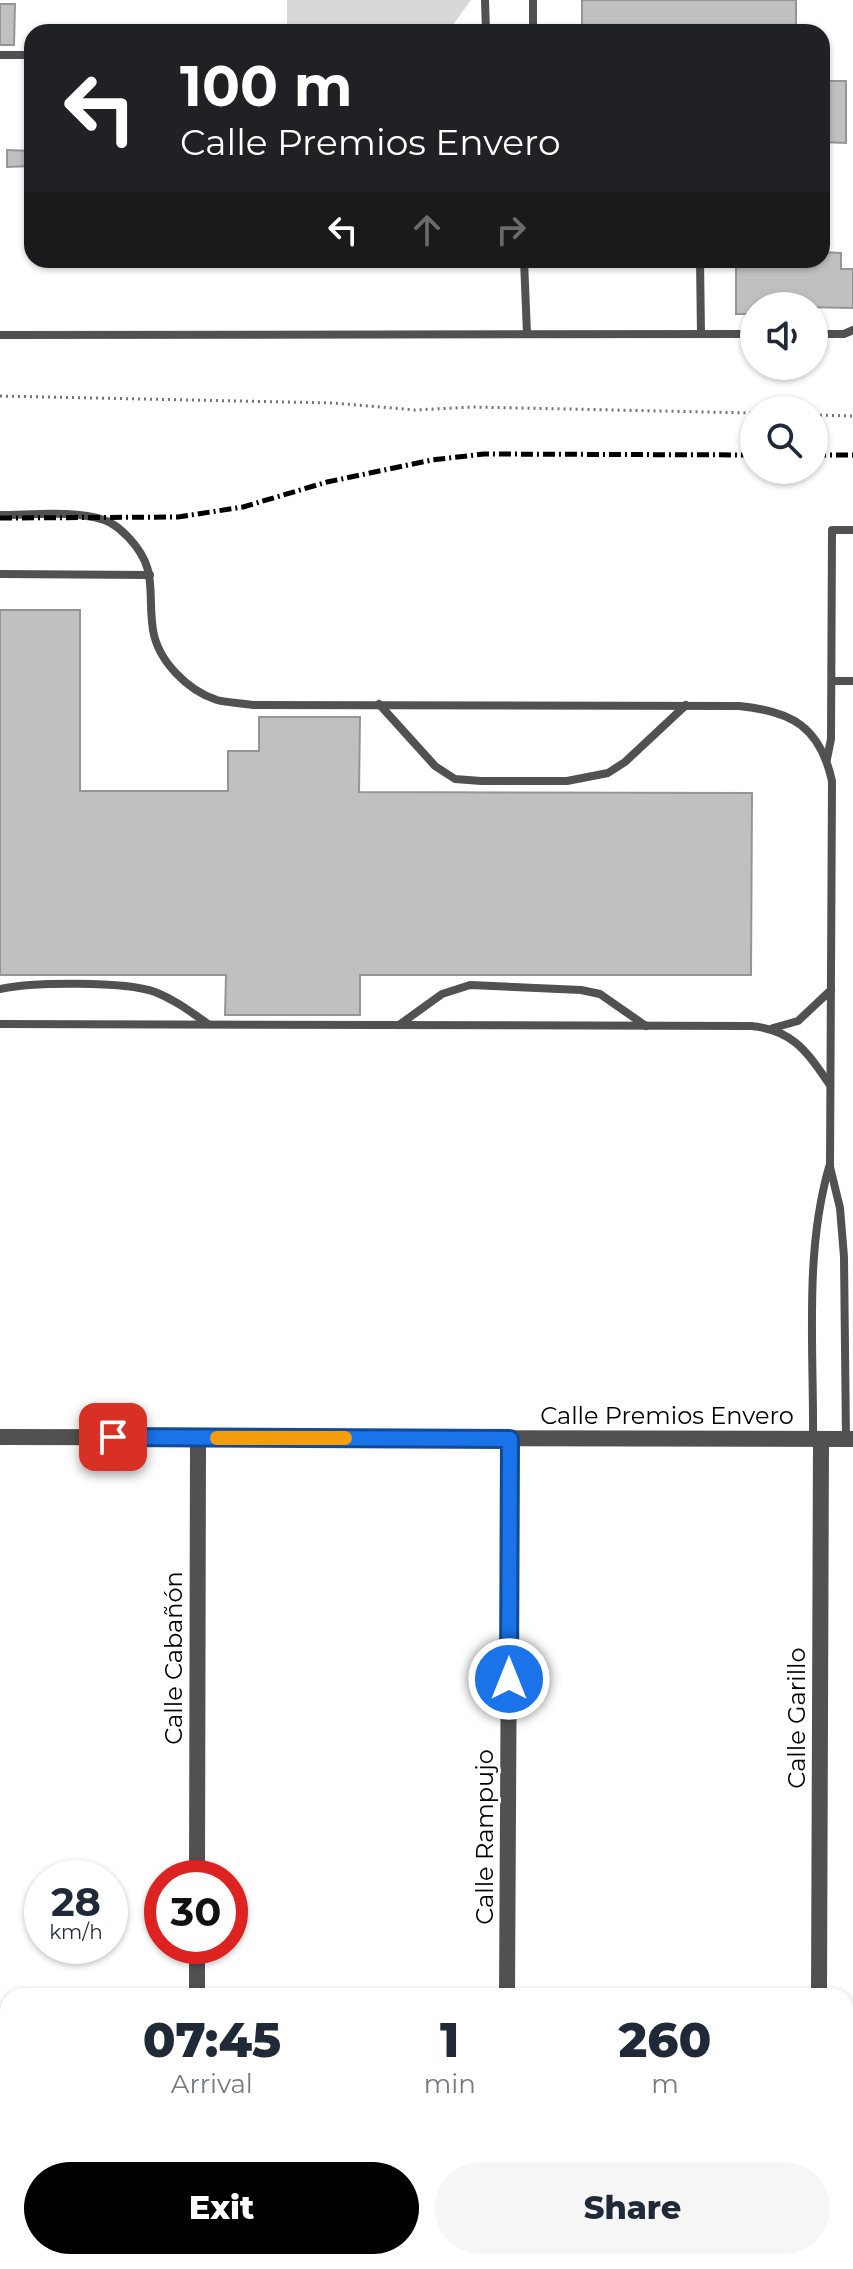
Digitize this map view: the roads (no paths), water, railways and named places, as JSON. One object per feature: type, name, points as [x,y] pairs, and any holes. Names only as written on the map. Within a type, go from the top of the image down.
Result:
[{"type":"street","name":"Calle Premios Envero","points":[[0,1437],[850,1439]]},
{"type":"street","name":"Calle Cabañón","points":[[197,1860],[198,1438]]},
{"type":"street","name":"Calle Rampujo","points":[[507,1988],[510,1439]]},
{"type":"street","name":"Calle Garillo","points":[[817,1440],[819,1988]]},
{"type":"street","points":[[197,1964],[197,1988]]},
{"type":"lane","points":[[485,0],[486,24]]},
{"type":"lane","points":[[533,0],[533,24]]},
{"type":"lane","points":[[0,55],[24,55]]},
{"type":"lane","points":[[524,268],[527,334]]},
{"type":"lane","points":[[700,268],[701,334]]},
{"type":"lane","points":[[828,334],[844,334],[853,330]]},
{"type":"lane","points":[[0,335],[740,334]]},
{"type":"lane","points":[[0,515],[89,516],[108,521],[123,532],[142,552],[150,575],[153,631],[160,650],[183,680],[197,692],[218,700],[253,705],[739,706],[768,709],[789,716],[805,728],[819,744],[832,781],[830,1167],[840,1208],[844,1257],[842,1313],[850,1439]]},
{"type":"lane","points":[[827,760],[831,739],[832,530],[853,530]]},
{"type":"lane","points":[[0,574],[150,575]]},
{"type":"lane","points":[[832,681],[853,681]]},
{"type":"lane","points":[[379,704],[435,766],[455,779],[481,781],[567,781],[608,773],[625,762],[686,705]]},
{"type":"lane","points":[[0,989],[92,984],[134,987],[154,992],[181,1005],[208,1024]]},
{"type":"lane","points":[[398,1025],[442,994],[470,985],[581,990],[600,994],[646,1026]]},
{"type":"lane","points":[[771,1029],[798,1021],[831,990]]},
{"type":"lane","points":[[0,1024],[751,1026],[784,1033],[800,1045],[831,1086]]},
{"type":"lane","points":[[817,1440],[814,1262],[819,1204],[830,1167]]},
{"type":"railway","points":[[0,518],[178,517],[243,507],[327,482],[432,460],[484,454],[740,455]]},
{"type":"railway","points":[[828,455],[853,455]]}]
